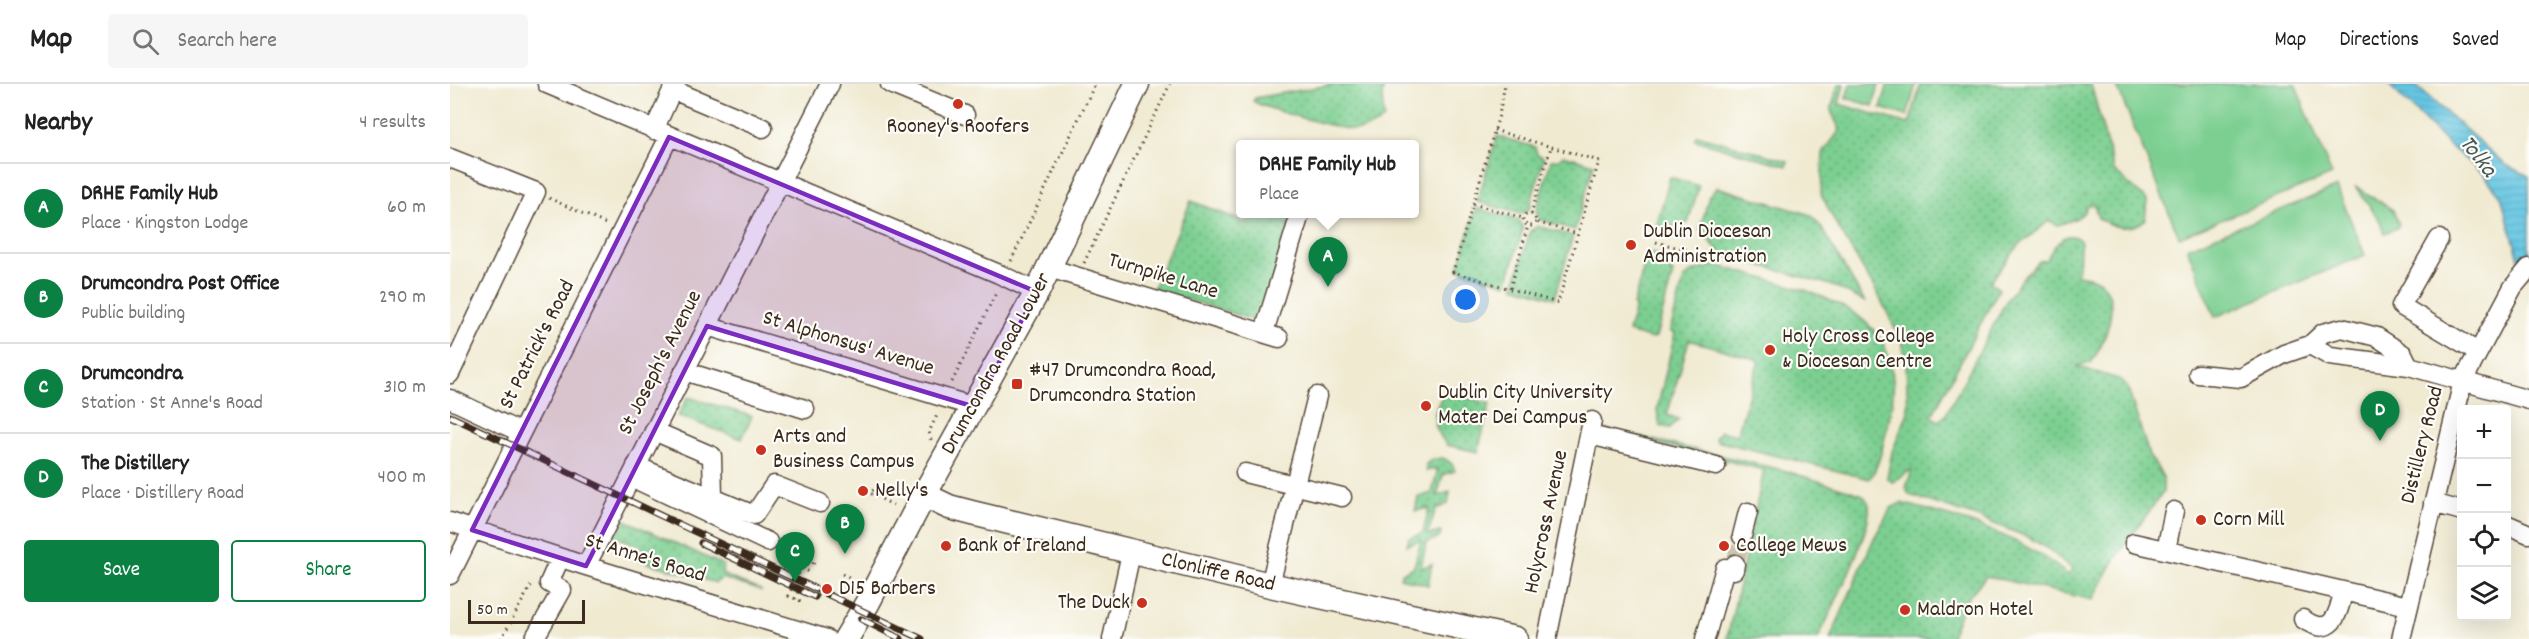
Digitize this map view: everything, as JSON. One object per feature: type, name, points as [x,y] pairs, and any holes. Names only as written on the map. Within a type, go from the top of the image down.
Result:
[{"type":"main road","name":"Drumcondra Road Lower","points":[[846,639],[1037,292],[1137,84]]},
{"type":"main road","name":"Clonliffe Road","points":[[924,495],[949,507],[1131,553],[1515,639]]},
{"type":"street","points":[[547,84],[1037,292]]},
{"type":"street","name":"St Joseph's Avenue","points":[[586,566],[830,84]]},
{"type":"street","points":[[890,84],[965,115]]},
{"type":"street","points":[[674,87],[764,128]]},
{"type":"street","name":"St Patrick's Road","points":[[450,575],[622,231],[662,134],[674,87]]},
{"type":"street","points":[[450,158],[536,192],[450,374]]},
{"type":"street","name":"Turnpike Lane","points":[[1049,268],[1272,335],[1299,218]]},
{"type":"street","points":[[2439,239],[2401,306],[2478,352]]},
{"type":"street","name":"Distillery Road","points":[[2401,639],[2463,381],[2526,271]]},
{"type":"street","name":"St Alphonsus' Avenue","points":[[707,326],[975,407]]},
{"type":"street","points":[[2198,374],[2241,378],[2284,354],[2310,345],[2323,333],[2342,328],[2377,337],[2403,354],[2409,366]]},
{"type":"street","points":[[2310,345],[2330,356],[2409,366],[2529,400]]},
{"type":"street","points":[[684,371],[805,409]]},
{"type":"street","points":[[1270,585],[1317,396]]},
{"type":"street","points":[[450,399],[520,432]]},
{"type":"street","name":"Holycross Avenue","points":[[1547,639],[1591,428],[1716,466]]},
{"type":"street","points":[[654,431],[712,456],[712,497]]},
{"type":"street","points":[[633,472],[712,497],[754,515],[774,485],[820,503]]},
{"type":"street","points":[[633,472],[768,542]]},
{"type":"street","points":[[1245,473],[1342,497]]},
{"type":"street","points":[[2433,503],[2457,510]]},
{"type":"street","points":[[2166,550],[2174,511]]},
{"type":"street","points":[[1742,536],[1748,512]]},
{"type":"street","name":"St Anne's Road","points":[[450,522],[827,639]]},
{"type":"street","points":[[2511,526],[2529,534]]},
{"type":"street","points":[[2134,543],[2408,606]]},
{"type":"street","points":[[1112,639],[1131,553]]},
{"type":"street","points":[[534,639],[562,590],[549,583],[560,558]]},
{"type":"street","points":[[1705,639],[1725,568],[1734,570],[1736,564]]},
{"type":"street","points":[[2303,619],[2311,626],[2321,629],[2335,622],[2340,611],[2343,591]]},
{"type":"path","points":[[1078,276],[1170,84]]},
{"type":"path","points":[[1494,130],[1599,161],[1558,303],[1453,272],[1505,84]]},
{"type":"path","points":[[1531,214],[1551,147]]},
{"type":"path","points":[[536,192],[622,231]]},
{"type":"path","points":[[1473,204],[1523,218]]},
{"type":"path","points":[[1523,218],[1526,214],[1531,214]]},
{"type":"path","points":[[1531,214],[1535,217],[1536,222]]},
{"type":"path","points":[[1523,218],[1524,223],[1528,226]]},
{"type":"path","points":[[1536,222],[1578,234]]},
{"type":"path","points":[[1528,226],[1533,226],[1536,222]]},
{"type":"path","points":[[1510,288],[1528,226]]},
{"type":"path","points":[[1656,242],[1687,250]]},
{"type":"path","points":[[880,498],[893,506]]},
{"type":"path","points":[[793,572],[800,558],[813,564],[814,562],[806,558],[802,567],[788,596],[801,602]]},
{"type":"path","points":[[797,564],[802,567]]},
{"type":"path","points":[[797,564],[812,573]]},
{"type":"path","points":[[501,639],[537,574]]},
{"type":"path","points":[[842,574],[853,579]]},
{"type":"path","points":[[795,599],[798,592]]},
{"type":"highlighted area","points":[[669,137],[1037,292],[975,407],[707,326],[586,566],[472,530]]},
{"type":"green space","points":[[1335,84],[1384,84],[1382,95],[1384,119],[1366,129],[1350,129],[1289,114],[1253,101],[1255,98]]},
{"type":"green space","points":[[1838,84],[1844,84],[1839,104],[1909,124],[1921,84],[2091,84],[2114,171],[2147,200],[2145,221],[2126,227],[2115,226],[2098,218],[2094,204],[2087,206],[2079,217],[2071,221],[2058,225],[2049,221],[2019,245],[1990,282],[1999,289],[1932,416],[1938,421],[1945,416],[2008,298],[2022,278],[2039,261],[2047,260],[2052,249],[2061,240],[2071,236],[2076,237],[2081,242],[2076,275],[2093,278],[2104,286],[2109,296],[2111,309],[2104,337],[2091,363],[2076,366],[2118,379],[2127,386],[2149,455],[2163,477],[2163,492],[2114,561],[2093,600],[1986,576],[1965,601],[1950,639],[1830,639],[1874,538],[1891,508],[1901,503],[1989,530],[2030,549],[2068,575],[2073,570],[2048,549],[2030,538],[1974,516],[1909,495],[1906,488],[1912,470],[1892,482],[1887,478],[1892,452],[1908,412],[1906,364],[1901,341],[1879,296],[1821,194],[1823,153],[1840,130],[1831,111]]},
{"type":"green space","points":[[1850,84],[1879,84],[1873,106],[1846,98]]},
{"type":"green space","points":[[1888,84],[1916,84],[1907,116],[1881,108]]},
{"type":"green space","points":[[2116,84],[2295,84],[2332,175],[2179,237]]},
{"type":"green space","points":[[1697,135],[1788,161],[1787,166],[1695,140]]},
{"type":"green space","points":[[1497,136],[1535,147],[1537,154],[1544,158],[1529,209],[1521,214],[1477,202]]},
{"type":"green space","points":[[1563,155],[1594,164],[1575,230],[1540,220],[1536,211],[1551,160],[1558,160]]},
{"type":"green space","points":[[1670,177],[1699,186],[1688,223],[1670,228],[1667,234],[1655,231]]},
{"type":"green space","points":[[2355,186],[2393,210],[2399,224],[2397,228],[2384,233],[2380,221]]},
{"type":"green space","points":[[1717,187],[1811,215],[1821,227],[1865,302],[1834,286],[1721,254],[1700,229],[1709,196]]},
{"type":"green space","points":[[2337,187],[2365,255],[2215,317],[2187,248]]},
{"type":"green space","points":[[1191,201],[1247,223],[1249,218],[1291,218],[1260,322],[1153,289]]},
{"type":"green space","points":[[1476,208],[1519,220],[1523,229],[1507,284],[1458,269]]},
{"type":"green space","points":[[1538,226],[1573,236],[1555,298],[1514,286],[1530,231]]},
{"type":"green space","points":[[1648,252],[1660,255],[1663,265],[1673,273],[1656,337],[1652,339],[1628,332]]},
{"type":"green space","points":[[1712,266],[1723,267],[1819,295],[1847,309],[1870,327],[1886,350],[1893,380],[1884,442],[1876,467],[1869,479],[1717,441],[1715,438],[1721,431],[1737,435],[1759,360],[1689,340],[1667,415],[1679,419],[1670,428],[1660,426],[1657,410],[1675,333],[1670,331],[1684,279],[1692,272]]},
{"type":"green space","points":[[1444,393],[1490,403],[1478,452],[1447,445],[1438,432],[1435,414]]},
{"type":"green space","points":[[688,397],[752,416],[742,439],[678,416]]},
{"type":"green space","points":[[1598,429],[1783,470],[1864,496],[1869,505],[1868,517],[1858,551],[1818,639],[1727,639],[1764,470]]},
{"type":"green space","points":[[1443,458],[1454,466],[1455,471],[1443,475],[1437,496],[1450,492],[1448,504],[1436,509],[1427,535],[1441,532],[1440,537],[1426,543],[1421,568],[1432,564],[1428,585],[1400,578],[1402,573],[1414,567],[1421,540],[1407,545],[1409,538],[1423,533],[1429,508],[1415,511],[1418,497],[1432,493],[1438,468],[1426,471],[1426,464],[1433,459]]},
{"type":"green space","points":[[625,520],[723,565],[722,574],[762,591],[722,578],[716,583],[638,560],[642,547],[614,536]]},
{"type":"water","name":"Tolka","points":[[2388,84],[2414,84],[2506,165],[2529,176],[2529,276],[2522,269],[2501,196],[2483,174],[2451,147]]},
{"type":"tunnel","points":[[1735,564],[1742,536]]},
{"type":"railway","points":[[450,416],[922,639]]},
{"type":"railway","points":[[701,543],[815,597]]},
{"type":"railway","points":[[861,619],[901,639]]},
{"type":"place","name":"Rooney's Roofers","points":[[958,104]]},
{"type":"place","name":"Dublin Diocesan Administration","points":[[1631,245]]},
{"type":"place","name":"DRHE Family Hub","points":[[1328,287]]},
{"type":"place","name":"Holy Cross College & Diocesan Centre","points":[[1770,350]]},
{"type":"place","name":"#47 Drumcondra Road, Drumcondra Station","points":[[1017,384]]},
{"type":"place","name":"Dublin City University Mater Dei Campus","points":[[1426,406]]},
{"type":"place","name":"The Distillery","points":[[2380,441]]},
{"type":"place","name":"Arts and Business Campus","points":[[761,450]]},
{"type":"place","name":"Nelly's","points":[[863,491]]},
{"type":"place","name":"Corn Mill","points":[[2201,520]]},
{"type":"place","name":"Bank of Ireland","points":[[946,546]]},
{"type":"place","name":"College Mews","points":[[1724,546]]},
{"type":"place","name":"Drumcondra Post Office","points":[[845,554]]},
{"type":"place","name":"Drumcondra","points":[[795,582]]},
{"type":"place","name":"D15 Barbers","points":[[827,589]]},
{"type":"place","name":"The Duck","points":[[1142,603]]},
{"type":"place","name":"Maldron Hotel","points":[[1905,610]]}]
